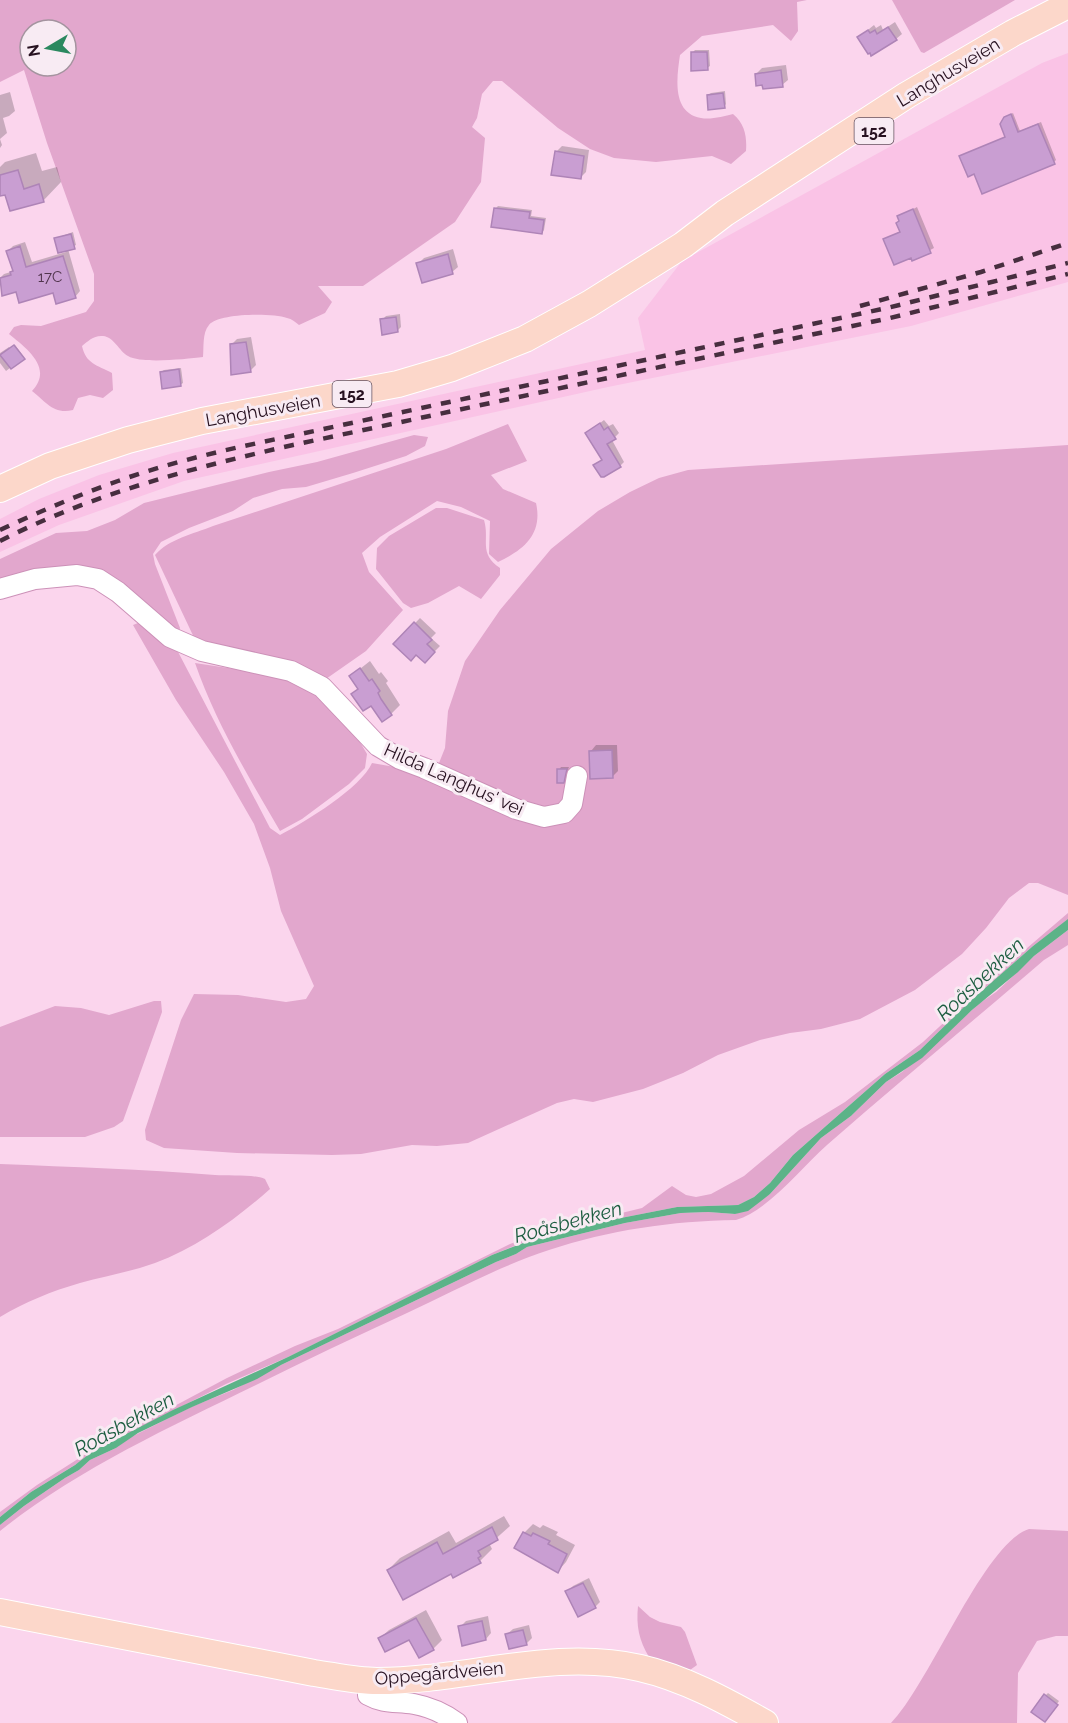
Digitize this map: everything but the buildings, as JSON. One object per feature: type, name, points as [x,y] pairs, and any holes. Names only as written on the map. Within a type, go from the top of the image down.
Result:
[{"type":"main road","name":"Langhusveien","points":[[683,245],[725,213],[907,95],[1013,33],[1068,5]]},
{"type":"main road","name":"Langhusveien","points":[[0,489],[61,462],[164,430],[377,389],[452,368],[499,350],[551,326],[683,245],[732,220],[914,107],[1068,21]]},
{"type":"main road","name":"Oppegårdveien","points":[[0,1612],[367,1680],[409,1679],[567,1662],[603,1662],[640,1668],[677,1680],[704,1691],[765,1723]]},
{"type":"street","name":"Hilda Langhus' vei","points":[[0,589],[36,579],[77,575],[98,579],[118,592],[171,637],[202,651],[291,671],[322,687],[378,746],[400,759],[516,809],[544,817],[564,813],[572,804],[577,776]]},
{"type":"street","points":[[367,1680],[368,1695],[380,1701],[414,1704],[445,1713],[457,1723]]},
{"type":"shaded area","points":[[0,0],[807,0],[797,2],[798,31],[791,41],[773,25],[702,36],[680,55],[677,83],[680,101],[685,109],[691,115],[701,118],[717,118],[733,114],[743,126],[746,151],[731,164],[712,156],[656,162],[614,158],[590,149],[558,128],[502,81],[493,81],[482,94],[477,118],[472,127],[485,138],[481,182],[455,222],[363,286],[318,286],[332,302],[325,313],[299,325],[289,318],[270,315],[234,316],[215,321],[205,332],[203,357],[143,360],[128,356],[107,337],[94,337],[82,346],[84,352],[93,363],[112,373],[113,390],[103,398],[90,395],[78,398],[73,410],[66,411],[55,409],[32,391],[38,383],[39,367],[30,352],[9,334],[14,327],[21,325],[41,326],[86,312],[94,301],[94,274],[27,78],[78,78],[78,18],[18,18],[18,73],[0,82]]},
{"type":"shaded area","points":[[892,0],[1015,0],[924,53],[921,52]]},
{"type":"shaded area","points":[[1068,53],[1068,282],[911,326],[608,387],[184,481],[59,525],[0,552],[0,519],[39,499],[99,475],[173,453],[645,350],[638,318],[682,261],[1042,63]]},
{"type":"shaded area","points":[[508,424],[527,461],[491,475],[503,489],[536,503],[537,514],[534,532],[516,552],[498,562],[489,554],[490,521],[461,507],[437,501],[380,537],[362,553],[369,572],[403,610],[366,651],[323,681],[198,646],[155,555],[161,549],[213,526],[446,449]]},
{"type":"shaded area","points":[[414,435],[428,437],[425,446],[406,456],[306,487],[282,489],[253,498],[233,511],[161,542],[153,554],[180,628],[177,636],[109,576],[0,581],[0,559],[56,533],[87,531],[115,520],[144,503],[317,462]]},
{"type":"shaded area","points":[[1068,445],[1068,895],[1038,883],[1029,883],[1009,898],[962,954],[915,990],[860,1019],[760,1040],[718,1055],[683,1073],[643,1089],[593,1102],[574,1099],[557,1103],[468,1143],[437,1146],[412,1145],[361,1154],[332,1155],[237,1153],[164,1148],[146,1140],[145,1130],[181,1020],[194,994],[238,995],[286,1002],[306,999],[314,986],[281,911],[270,868],[254,824],[224,772],[176,700],[133,625],[138,623],[176,648],[270,828],[280,835],[345,793],[366,773],[372,763],[412,770],[433,778],[445,748],[448,711],[465,661],[500,610],[551,549],[598,511],[630,492],[659,478],[688,470]]},
{"type":"shaded area","points":[[436,508],[447,508],[484,520],[487,551],[489,557],[500,568],[500,575],[481,599],[459,586],[428,603],[411,608],[403,603],[376,569],[377,548],[389,536]]},
{"type":"shaded area","points":[[195,663],[275,675],[317,692],[357,737],[367,754],[365,768],[349,784],[302,819],[280,831],[223,728]]},
{"type":"shaded area","points":[[1068,913],[1068,920],[1033,946],[969,1002],[920,1050],[885,1074],[793,1155],[770,1183],[754,1197],[738,1205],[677,1207],[585,1225],[524,1242],[492,1255],[117,1439],[31,1492],[0,1517],[0,1512],[37,1485],[92,1450],[227,1378],[295,1346],[338,1329],[510,1244],[540,1233],[642,1208],[672,1186],[686,1195],[696,1197],[711,1194],[744,1176],[799,1130],[845,1102],[923,1042],[985,984]]},
{"type":"shaded area","points":[[1068,919],[1068,930],[972,1010],[922,1058],[886,1082],[851,1116],[821,1138],[770,1194],[748,1211],[735,1214],[681,1213],[625,1223],[527,1247],[281,1365],[257,1379],[138,1433],[116,1448],[90,1460],[0,1525],[0,1517],[31,1492],[93,1451],[492,1255],[539,1237],[585,1225],[677,1207],[738,1205],[754,1197],[770,1183],[793,1155],[885,1074],[920,1050],[969,1002]]},
{"type":"shaded area","points":[[1068,930],[1068,945],[1044,960],[827,1145],[772,1198],[748,1215],[736,1220],[688,1222],[595,1237],[549,1250],[477,1279],[156,1434],[60,1488],[0,1531],[0,1525],[24,1506],[79,1470],[90,1460],[116,1448],[129,1438],[527,1247],[625,1223],[681,1213],[735,1214],[770,1194],[821,1138],[851,1116],[886,1082],[902,1072],[980,1003],[996,992],[1034,956]]},
{"type":"shaded area","points":[[154,1001],[161,1001],[162,1012],[123,1121],[114,1127],[85,1137],[0,1137],[0,1027],[55,1006],[81,1008],[109,1015]]},
{"type":"shaded area","points":[[0,1164],[254,1176],[265,1179],[270,1189],[216,1231],[186,1249],[155,1263],[59,1290],[0,1317]]},
{"type":"shaded area","points":[[1029,1529],[1068,1531],[1068,1636],[1056,1636],[1037,1641],[1018,1673],[1017,1723],[891,1723],[923,1678],[976,1586],[994,1560],[1012,1540]]},
{"type":"shaded area","points":[[638,1606],[650,1617],[660,1622],[681,1627],[697,1665],[690,1670],[649,1657],[639,1633]]},
{"type":"railway","points":[[860,306],[981,272],[1068,243]]},
{"type":"railway","points":[[0,530],[103,486],[160,467],[269,441],[887,308],[1068,263]]},
{"type":"railway","points":[[0,541],[70,509],[143,484],[218,463],[890,318],[1068,274]]},
{"type":"water label","name":"Roåsbekken","points":[[980,979]]},
{"type":"water label","name":"Roåsbekken","points":[[568,1222]]},
{"type":"water label","name":"Roåsbekken","points":[[124,1424]]}]
